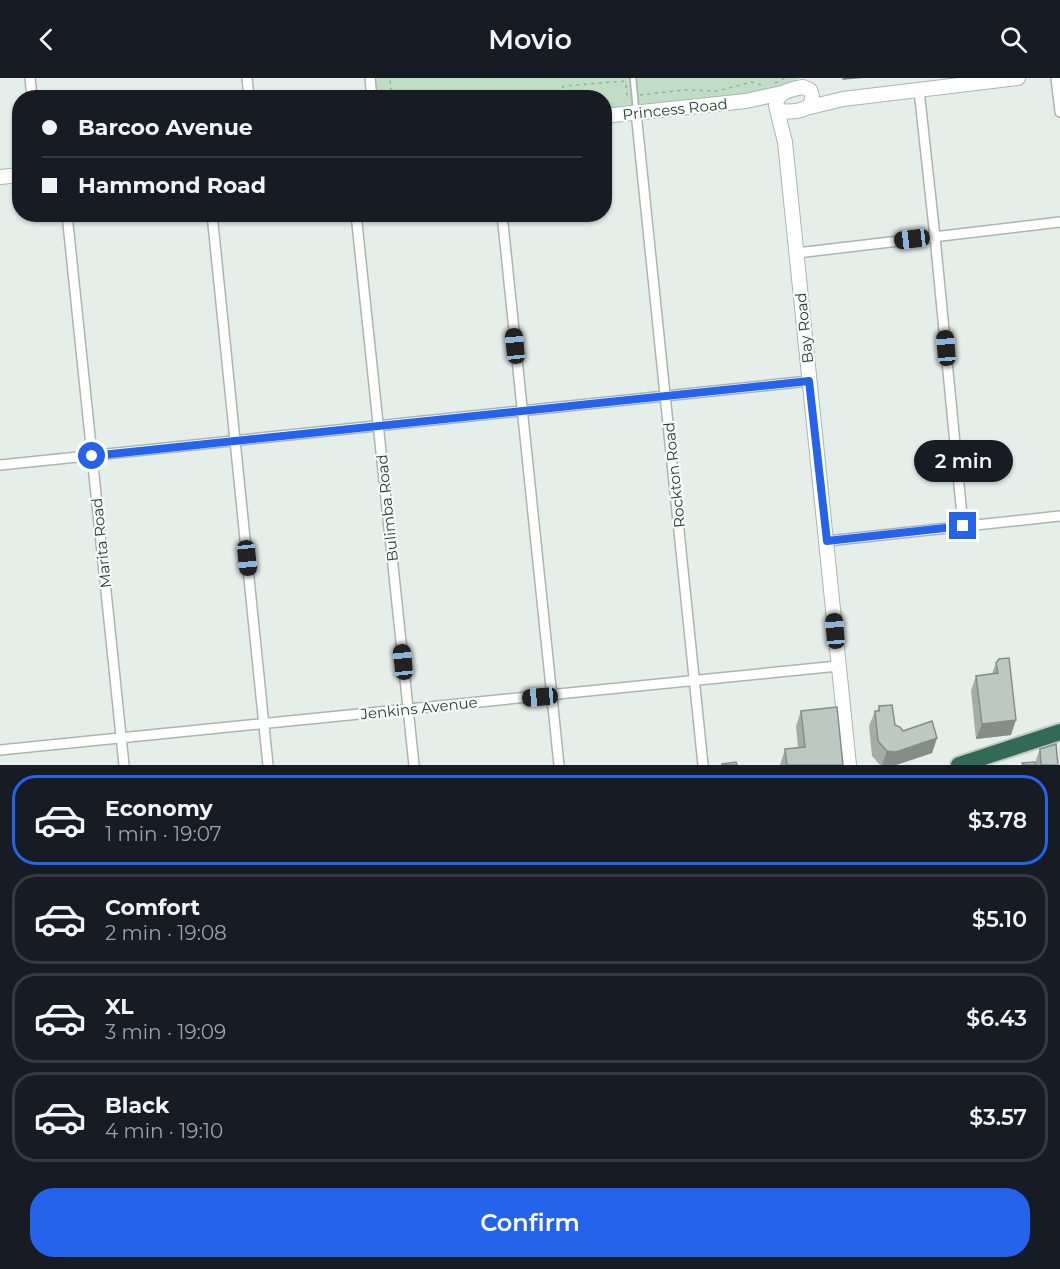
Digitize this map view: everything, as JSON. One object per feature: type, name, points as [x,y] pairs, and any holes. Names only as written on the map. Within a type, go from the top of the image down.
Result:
[{"type":"highway","points":[[959,765],[1060,732]]},
{"type":"highway","points":[[995,765],[1060,744]]},
{"type":"street","points":[[792,112],[810,94],[843,99],[919,90],[946,82],[1018,78]]},
{"type":"street","points":[[1056,78],[1060,112]]},
{"type":"street","points":[[776,108],[776,100],[791,84]]},
{"type":"street","name":"Princess Road","points":[[612,115],[746,101],[791,84],[803,87],[810,94]]},
{"type":"street","points":[[919,90],[963,526]]},
{"type":"street","name":"Princess Road","points":[[746,101],[792,112]]},
{"type":"street","name":"Bay Road","points":[[776,108],[785,142],[849,765]]},
{"type":"street","name":"Rockton Road","points":[[636,112],[703,765]]},
{"type":"street","name":"Bay Road","points":[[785,142],[792,112]]},
{"type":"street","name":"Marita Road","points":[[68,222],[124,765]]},
{"type":"street","points":[[213,222],[268,765]]},
{"type":"street","name":"Bulimba Road","points":[[357,222],[414,765]]},
{"type":"street","points":[[503,222],[558,765]]},
{"type":"street","points":[[796,253],[1060,222]]},
{"type":"street","points":[[0,465],[809,381]]},
{"type":"street","points":[[827,541],[1060,516]]},
{"type":"street","name":"Jenkins Avenue","points":[[0,750],[838,666]]},
{"type":"lane","points":[[633,78],[636,112]]},
{"type":"path","points":[[560,90],[564,86],[617,79],[626,80],[627,96],[684,90],[718,91],[751,82],[767,86],[791,84]]},
{"type":"green space","points":[[374,78],[798,78],[790,86],[740,96],[612,109],[612,90],[375,90]]},
{"type":"building","points":[[1009,658],[1016,720],[982,724],[976,676],[998,673],[996,663],[999,659]]},
{"type":"building","points":[[892,705],[895,725],[903,731],[932,721],[937,738],[896,752],[887,751],[878,741],[875,711],[879,711],[879,706]]},
{"type":"building","points":[[837,707],[843,765],[787,765],[785,749],[805,747],[801,711]]},
{"type":"building","points":[[1056,744],[1058,765],[1041,765],[1040,749]]},
{"type":"building","points":[[736,762],[737,765],[722,765],[722,764]]},
{"type":"building","points":[[1035,762],[1036,765],[1023,765],[1022,763]]},
{"type":"route","points":[[92,456],[809,381],[827,541],[963,526]]}]
